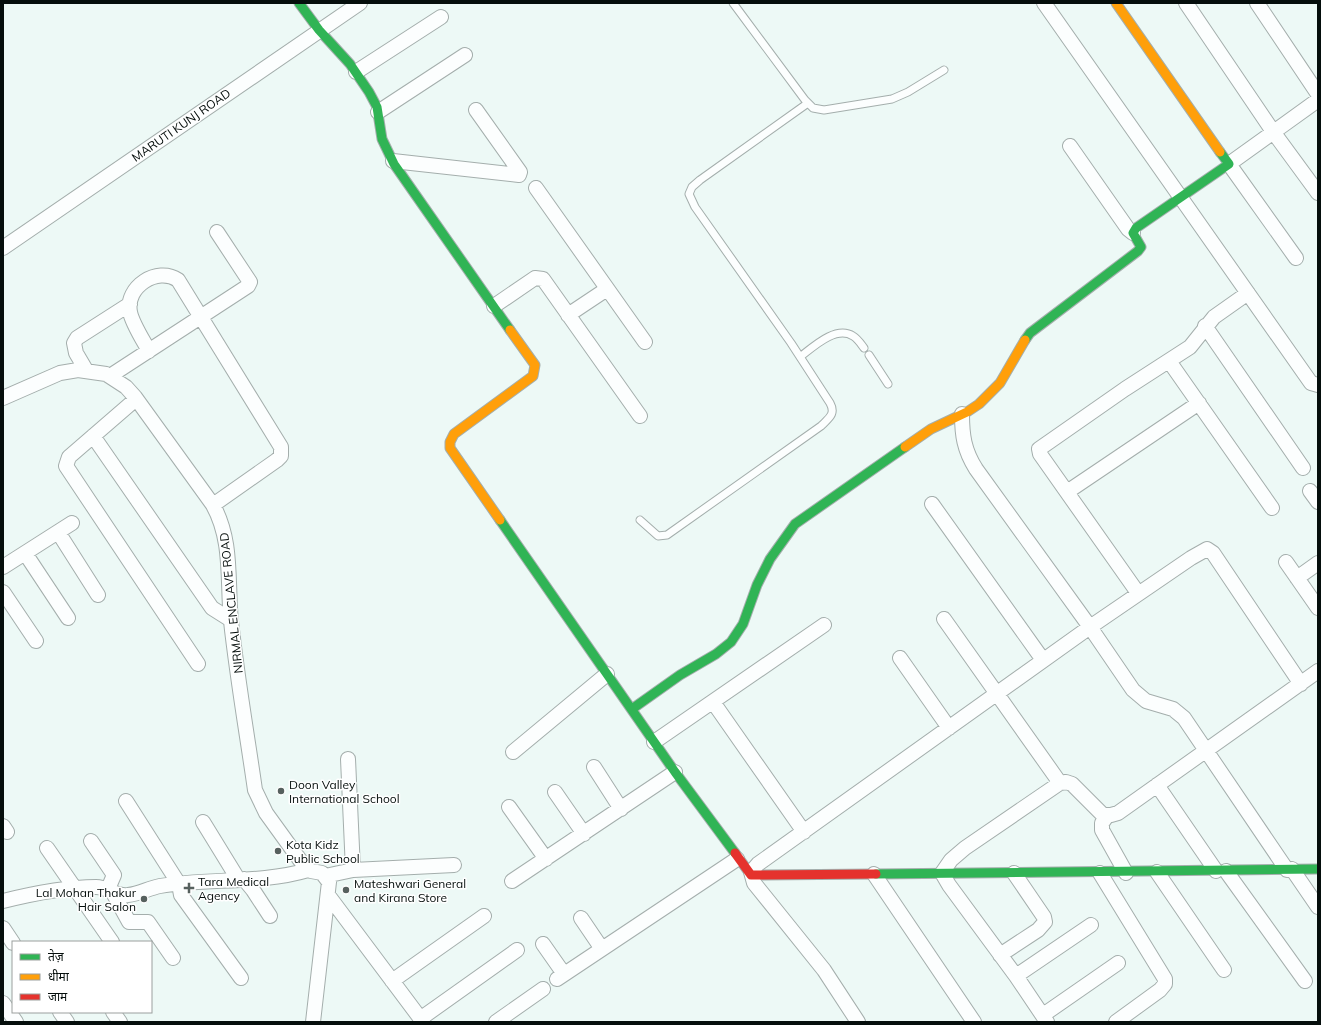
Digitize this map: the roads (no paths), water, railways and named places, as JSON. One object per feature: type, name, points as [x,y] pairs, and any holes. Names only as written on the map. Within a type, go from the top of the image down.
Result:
[{"type":"street","points":[[299,3],[319,30],[342,54],[356,72],[369,92],[378,112],[382,139],[393,161],[535,365],[535,373],[533,376],[454,434],[450,442],[450,448],[675,772],[737,859],[751,875],[754,883],[824,970],[858,1022]]},
{"type":"street","name":"MARUTI KUNJ ROAD","points":[[3,248],[360,3]]},
{"type":"street","points":[[1044,3],[1311,383],[1318,385]]},
{"type":"street","points":[[1116,3],[1296,258]]},
{"type":"street","points":[[1186,3],[1274,133],[1318,193]]},
{"type":"street","points":[[1257,3],[1318,94]]},
{"type":"street","points":[[356,72],[441,17]]},
{"type":"street","points":[[378,112],[465,55]]},
{"type":"street","points":[[1133,233],[1136,228],[1180,196],[1274,133],[1318,100]]},
{"type":"street","points":[[393,161],[518,175],[520,172],[476,110]]},
{"type":"street","points":[[632,709],[680,675],[716,654],[731,642],[743,624],[757,585],[770,559],[795,524],[931,430],[971,410],[994,390],[1006,373],[1021,344],[1030,333],[1138,251],[1140,247],[1133,233],[1128,229],[1070,146]]},
{"type":"street","points":[[536,188],[645,342]]},
{"type":"street","points":[[110,376],[248,286],[250,282],[217,232]]},
{"type":"street","points":[[149,351],[130,312],[130,304],[135,290],[149,278],[158,275],[168,276],[178,280],[282,451],[281,456],[277,460],[213,505]]},
{"type":"street","points":[[494,306],[538,278],[546,283],[640,416]]},
{"type":"street","points":[[568,315],[607,288]]},
{"type":"street","points":[[1138,593],[1040,454],[1040,447],[1190,347],[1200,336],[1205,326],[1214,317],[1248,293]]},
{"type":"street","points":[[86,370],[76,353],[74,343],[77,338],[130,304]]},
{"type":"street","points":[[1205,326],[1303,468]]},
{"type":"street","points":[[1169,361],[1272,508]]},
{"type":"street","name":"NIRMAL ENCLAVE ROAD","points":[[3,398],[60,373],[86,370],[96,371],[110,376],[126,387],[136,399],[213,505],[223,526],[226,540],[231,620],[255,790],[266,813],[308,870]]},
{"type":"street","points":[[136,399],[69,457],[66,463],[67,470],[198,664]]},
{"type":"street","points":[[1067,492],[1199,403]]},
{"type":"street","points":[[962,414],[962,439],[969,458],[1138,696],[1179,713],[1207,750],[1290,870],[1318,906]]},
{"type":"street","points":[[93,436],[212,608],[231,620]]},
{"type":"street","points":[[932,504],[1043,660]]},
{"type":"street","points":[[3,567],[72,523]]},
{"type":"street","points":[[58,532],[98,595]]},
{"type":"street","points":[[751,875],[758,864],[1043,660],[1138,593],[1207,549],[1210,549],[1301,684]]},
{"type":"street","points":[[25,553],[68,618]]},
{"type":"street","points":[[1286,562],[1318,608]]},
{"type":"street","points":[[1297,578],[1318,563]]},
{"type":"street","points":[[3,592],[36,641]]},
{"type":"street","points":[[944,619],[1060,783]]},
{"type":"street","points":[[654,742],[824,625]]},
{"type":"street","points":[[900,658],[949,728]]},
{"type":"street","points":[[942,872],[951,860],[965,848],[1060,783],[1066,782],[1072,784],[1103,815],[1107,816],[1118,813],[1318,671]]},
{"type":"street","points":[[513,752],[607,674]]},
{"type":"street","points":[[713,702],[804,832]]},
{"type":"street","points":[[348,759],[353,870]]},
{"type":"street","points":[[594,767],[621,809]]},
{"type":"street","points":[[512,881],[675,772]]},
{"type":"street","points":[[1158,785],[1305,981]]},
{"type":"street","points":[[554,792],[584,834]]},
{"type":"street","points":[[126,801],[179,884],[181,895],[241,978]]},
{"type":"street","points":[[509,806],[546,859]]},
{"type":"street","points":[[1107,816],[1102,823],[1102,830],[1126,872]]},
{"type":"street","points":[[203,822],[241,879],[253,890],[270,916]]},
{"type":"street","points":[[91,841],[114,875],[110,890],[128,922],[148,922],[173,958]]},
{"type":"street","points":[[47,848],[111,941]]},
{"type":"street","points":[[543,944],[561,977],[737,859]]},
{"type":"street","points":[[3,901],[95,887],[110,890],[118,894],[129,895],[160,886],[292,875],[308,870],[325,876],[353,870],[454,865]]},
{"type":"street","points":[[751,875],[942,872],[1100,873],[1318,869]]},
{"type":"street","points":[[942,872],[949,885],[1016,976],[1045,1019],[1118,963]]},
{"type":"street","points":[[1157,872],[1224,970]]},
{"type":"street","points":[[1000,955],[1038,930],[1045,922],[1044,917],[1014,873]]},
{"type":"street","points":[[1100,873],[1165,979],[1165,984],[1160,990],[1116,1022]]},
{"type":"street","points":[[874,874],[974,1022]]},
{"type":"street","points":[[313,1022],[328,895],[329,882],[325,876]]},
{"type":"street","points":[[328,895],[422,1020],[517,950]]},
{"type":"street","points":[[392,981],[484,916]]},
{"type":"street","points":[[581,918],[602,949]]},
{"type":"street","points":[[1016,976],[1091,925]]},
{"type":"street","points":[[3,928],[12,942]]},
{"type":"street","points":[[496,1022],[543,989]]},
{"type":"street","points":[[3,1003],[16,1022]]},
{"type":"street","points":[[61,1013],[67,1022]]},
{"type":"street","points":[[114,1013],[120,1022]]},
{"type":"lane","points":[[733,3],[808,103],[816,109],[824,110],[884,101],[908,92],[944,70]]},
{"type":"lane","points":[[640,520],[658,536],[667,535],[821,426],[831,416],[832,408],[830,403],[800,357],[695,207],[688,194],[692,187],[700,180],[808,103]]},
{"type":"lane","points":[[800,357],[830,336],[839,334],[853,336],[864,348]]},
{"type":"lane","points":[[869,355],[888,384]]},
{"type":"place","name":"Doon Valley International School","points":[[281,791]]},
{"type":"place","name":"Kota Kidz Public School","points":[[278,851]]},
{"type":"place","name":"Tara Medical Agency","points":[[189,888]]},
{"type":"place","name":"Mateshwari General and Kirana Store","points":[[346,890]]},
{"type":"place","name":"Lal Mohan Thakur Hair Salon","points":[[144,899]]}]
